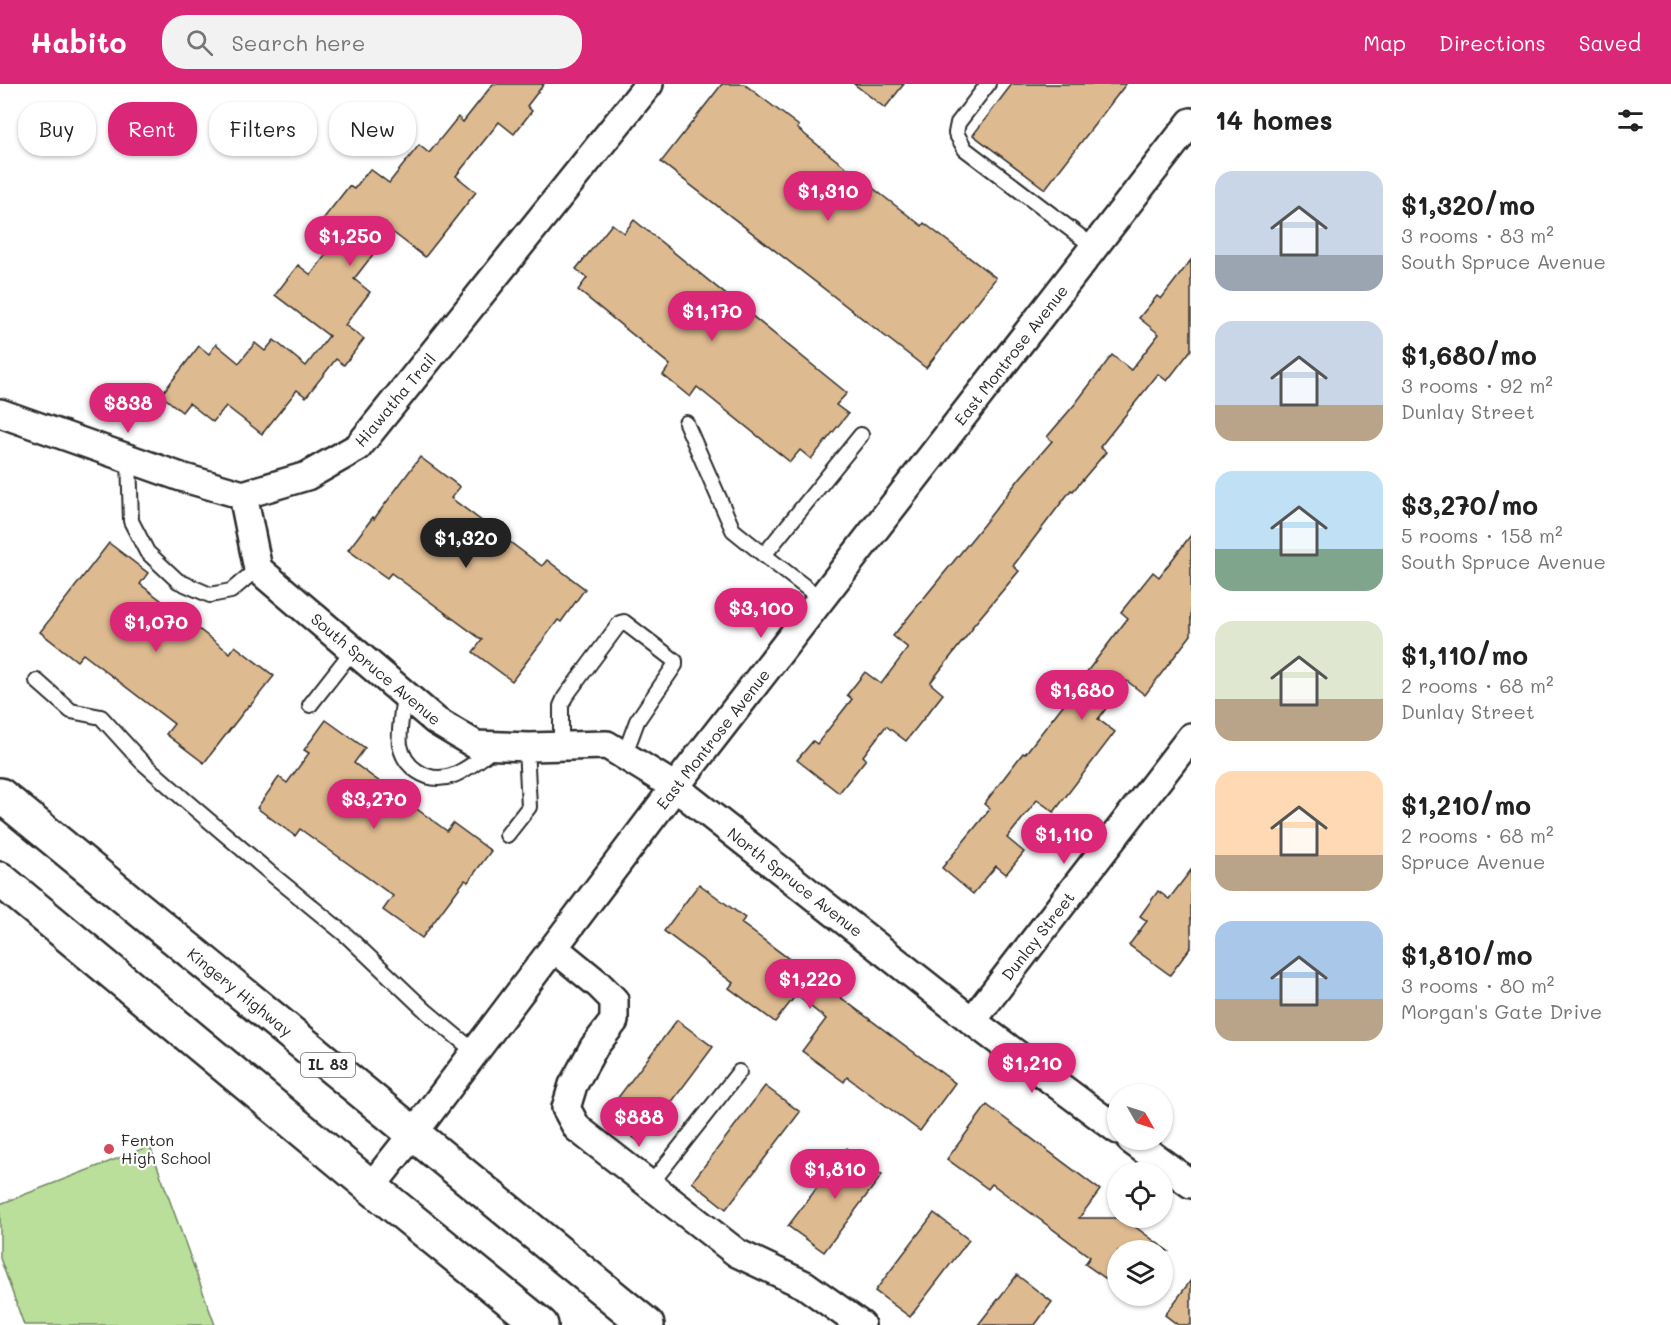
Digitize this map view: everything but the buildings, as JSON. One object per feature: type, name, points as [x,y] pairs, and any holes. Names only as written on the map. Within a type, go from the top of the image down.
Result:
[{"type":"highway","name":"Kingery Highway","points":[[0,795],[647,1325]]},
{"type":"highway","points":[[0,879],[541,1325]]},
{"type":"street","name":"Hiawatha Trail","points":[[243,495],[307,476],[358,447],[649,84]]},
{"type":"street","name":"East Montrose Avenue","points":[[371,1187],[675,787],[1191,122]]},
{"type":"street","points":[[0,412],[182,477],[243,495],[258,568]]},
{"type":"street","name":"South Spruce Avenue","points":[[258,568],[436,721],[476,745],[526,747],[607,745],[675,787]]},
{"type":"street","name":"Dunlay Street","points":[[972,1021],[1191,737]]},
{"type":"street","name":"North Spruce Avenue","points":[[675,787],[972,1021],[1107,1122]]},
{"type":"street","points":[[554,948],[614,1000],[614,1021],[594,1047],[573,1085],[566,1108],[577,1128],[737,1253],[805,1285],[861,1325]]},
{"type":"street","points":[[1145,1150],[1191,1184]]},
{"type":"lane","points":[[988,84],[958,123],[956,133],[965,149],[1094,247]]},
{"type":"lane","points":[[686,423],[732,530],[821,599]]},
{"type":"lane","points":[[764,555],[861,435]]},
{"type":"lane","points":[[129,458],[131,521],[147,552],[178,581],[210,595],[231,591],[258,568]]},
{"type":"lane","points":[[561,747],[561,706],[565,697],[620,622],[624,622],[675,662],[675,665],[637,721],[624,756]]},
{"type":"lane","points":[[310,705],[353,651]]},
{"type":"lane","points":[[37,681],[71,711],[101,717],[141,761],[269,873],[346,935],[427,1012],[475,1052]]},
{"type":"lane","points":[[404,694],[400,743],[405,759],[416,770],[430,778],[444,779],[463,770],[498,746]]},
{"type":"lane","points":[[507,835],[529,807],[526,747]]},
{"type":"lane","points":[[651,1185],[739,1072]]},
{"type":"green space","points":[[150,1146],[215,1325],[24,1325],[0,1258],[0,1204]]},
{"type":"place","name":"Fenton High School","points":[[109,1149]]}]
